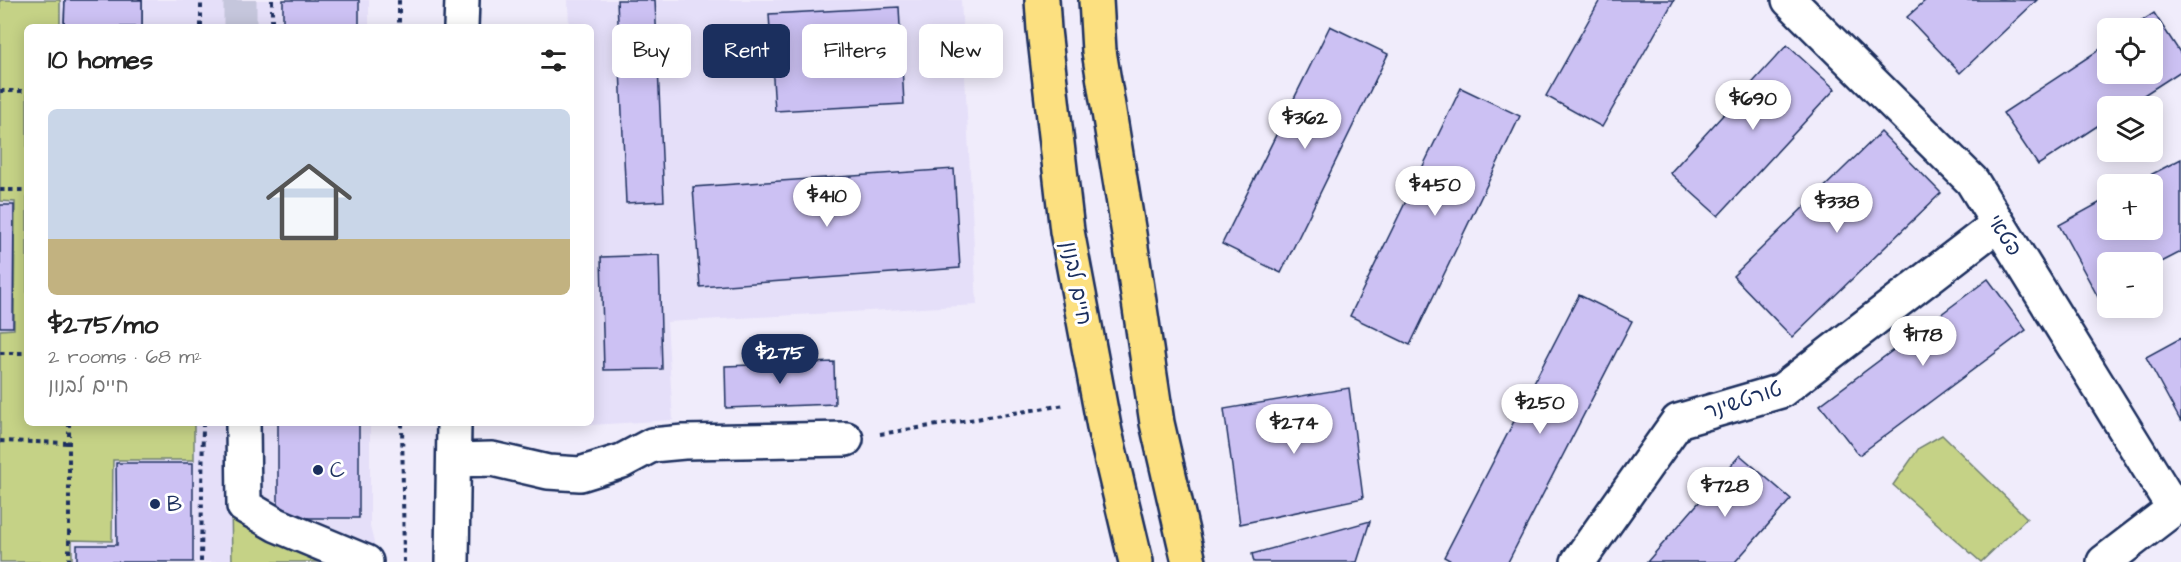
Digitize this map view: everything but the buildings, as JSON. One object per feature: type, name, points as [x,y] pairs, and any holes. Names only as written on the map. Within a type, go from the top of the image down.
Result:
[{"type":"main road","name":"חיים לבנון","points":[[1042,0],[1067,231],[1098,399],[1136,562]]},
{"type":"main road","points":[[1096,0],[1099,51],[1157,423],[1189,562]]},
{"type":"street","points":[[461,24],[462,0]]},
{"type":"street","name":"פטאי","points":[[1789,0],[1972,182],[2177,505]]},
{"type":"street","name":"טורטשינר","points":[[1578,562],[1678,421],[1781,391],[1998,224]]},
{"type":"street","points":[[243,426],[244,506],[277,525],[366,562]]},
{"type":"street","points":[[452,562],[454,426]]},
{"type":"street","points":[[454,460],[492,459],[548,472],[580,474],[621,461],[652,445],[684,442],[846,439]]},
{"type":"street","points":[[2104,562],[2177,505]]},
{"type":"path","points":[[201,0],[201,24]]},
{"type":"path","points":[[272,0],[272,24]]},
{"type":"path","points":[[399,0],[399,24]]},
{"type":"path","points":[[0,91],[24,91]]},
{"type":"path","points":[[0,190],[24,190]]},
{"type":"path","points":[[0,353],[24,353]]},
{"type":"path","points":[[846,439],[1098,399]]},
{"type":"path","points":[[69,426],[69,562]]},
{"type":"path","points":[[201,562],[203,426]]},
{"type":"path","points":[[402,426],[404,562]]},
{"type":"path","points":[[0,441],[69,443]]},
{"type":"shaded area","points":[[0,0],[369,0],[369,24],[24,24],[24,426],[370,426],[370,527],[379,562],[0,562]]},
{"type":"shaded area","points":[[568,0],[961,0],[962,24],[919,24],[919,78],[965,78],[977,305],[667,322],[673,420],[594,425],[594,24],[569,24]]},
{"type":"green space","points":[[0,0],[60,0],[60,24],[24,24],[24,426],[194,426],[194,460],[113,460],[112,541],[72,540],[72,562],[0,562],[0,330],[14,329],[15,202],[0,201]]},
{"type":"green space","points":[[1942,435],[2027,518],[1981,562],[1893,485],[1919,448]]},
{"type":"green space","points":[[231,503],[320,562],[232,562]]},
{"type":"tunnel","points":[[240,0],[240,24]]},
{"type":"place","name":"C","points":[[318,470]]},
{"type":"place","name":"B","points":[[155,504]]}]
